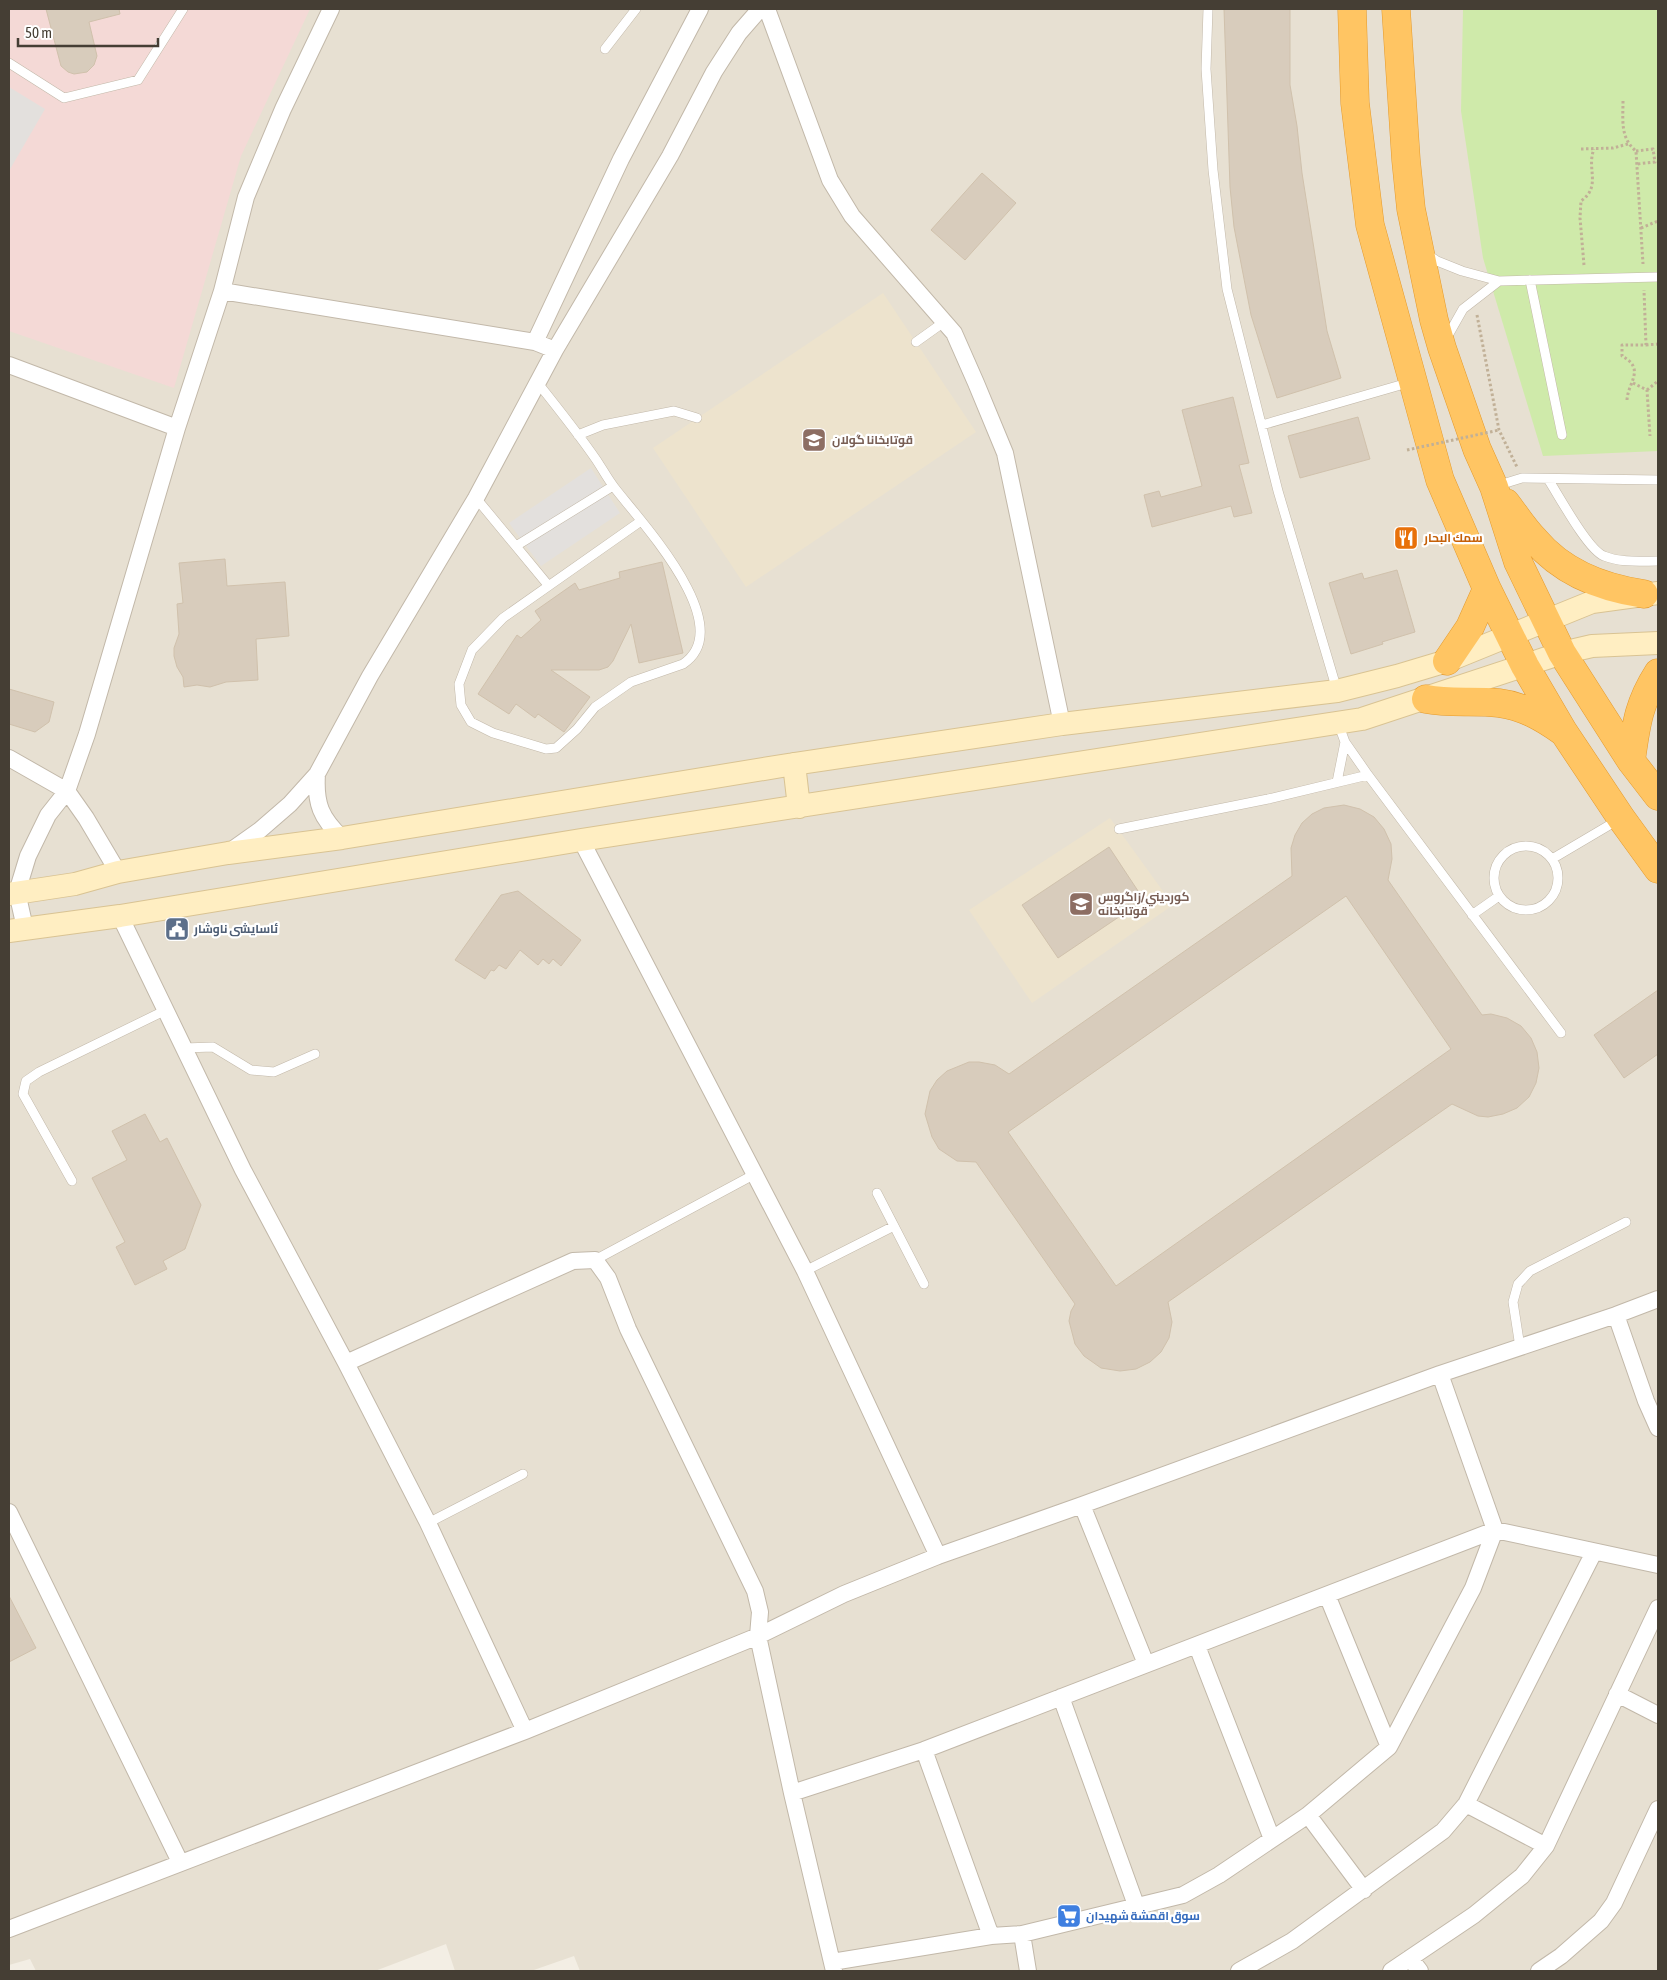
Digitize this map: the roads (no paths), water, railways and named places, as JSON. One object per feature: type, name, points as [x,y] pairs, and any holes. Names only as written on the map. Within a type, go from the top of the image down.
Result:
[{"type":"highway","points":[[1352,9],[1355,103],[1370,225],[1440,480],[1487,589],[1525,666],[1563,731],[1621,818],[1658,869]]},
{"type":"highway","points":[[1396,9],[1411,209],[1434,320],[1442,348],[1477,449],[1494,487],[1518,562],[1562,653],[1632,761],[1658,796]]},
{"type":"highway","points":[[1494,487],[1535,541],[1560,563],[1596,582],[1619,590],[1651,593]]},
{"type":"highway","points":[[1447,661],[1470,627],[1487,589]]},
{"type":"highway","points":[[1632,761],[1638,716],[1647,690],[1658,673]]},
{"type":"highway","points":[[1426,699],[1455,703],[1499,703],[1514,706],[1541,717],[1563,731]]},
{"type":"street","points":[[331,9],[283,109],[246,197],[222,291],[178,428],[87,734],[67,791],[48,815],[13,893],[17,930],[120,916],[581,840],[800,807],[1342,732],[1362,719],[1562,653],[1592,646],[1658,644]]},
{"type":"street","points":[[535,342],[621,159],[700,9]]},
{"type":"street","points":[[228,852],[260,830],[316,774],[370,676],[476,498],[555,350],[670,156],[714,72],[739,33],[760,9]]},
{"type":"street","points":[[767,9],[830,180],[852,216],[954,333],[1005,452],[1062,724]]},
{"type":"street","points":[[222,291],[535,342],[555,350]]},
{"type":"street","points":[[9,365],[178,428]]},
{"type":"street","points":[[13,893],[75,884],[118,872],[228,852],[342,838],[794,764],[1062,724],[1337,691],[1398,676],[1447,661],[1592,602],[1651,593]]},
{"type":"street","points":[[9,758],[67,791],[86,818],[118,872]]},
{"type":"street","points":[[794,764],[800,807]]},
{"type":"street","points":[[316,774],[316,792],[320,810],[329,826],[342,838]]},
{"type":"street","points":[[581,840],[805,1271],[938,1556]]},
{"type":"street","points":[[120,916],[244,1170],[428,1523],[525,1731]]},
{"type":"street","points":[[346,1363],[573,1261],[595,1260],[608,1278],[628,1329],[755,1591],[760,1612],[758,1636],[792,1793],[833,1967],[991,1936],[1022,1934],[1183,1895],[1219,1875],[1308,1815],[1389,1746],[1473,1588],[1495,1530],[1440,1374]]},
{"type":"street","points":[[9,1929],[525,1731],[758,1636],[844,1594],[938,1556],[1440,1374],[1658,1299]]},
{"type":"street","points":[[1616,1315],[1646,1401],[1658,1428]]},
{"type":"street","points":[[1082,1505],[1146,1664]]},
{"type":"street","points":[[9,1512],[180,1862]]},
{"type":"street","points":[[792,1793],[924,1750],[1495,1530],[1658,1565]]},
{"type":"street","points":[[1239,1971],[1292,1941],[1364,1890],[1443,1831],[1466,1804],[1594,1552]]},
{"type":"street","points":[[1327,1594],[1389,1746]]},
{"type":"street","points":[[1391,1971],[1474,1915],[1522,1876],[1546,1846],[1658,1608]]},
{"type":"street","points":[[1197,1646],[1272,1839]]},
{"type":"street","points":[[1617,1694],[1658,1715]]},
{"type":"street","points":[[1061,1696],[1136,1905]]},
{"type":"street","points":[[924,1750],[991,1936]]},
{"type":"street","points":[[1466,1804],[1546,1846]]},
{"type":"street","points":[[1539,1971],[1561,1956],[1601,1921],[1614,1903],[1652,1839],[1658,1809]]},
{"type":"street","points":[[1308,1815],[1364,1890]]},
{"type":"street","points":[[1022,1934],[1028,1971]]},
{"type":"street","points":[[1410,1958],[1420,1971]]},
{"type":"lane","points":[[9,63],[64,98],[138,80],[183,9]]},
{"type":"lane","points":[[605,49],[636,9]]},
{"type":"lane","points":[[1208,9],[1207,87],[1213,170],[1227,289],[1278,491],[1337,691]]},
{"type":"lane","points":[[1420,250],[1445,264],[1499,281],[1658,277]]},
{"type":"lane","points":[[1530,280],[1562,435]]},
{"type":"lane","points":[[1442,348],[1454,321],[1463,309],[1499,281]]},
{"type":"lane","points":[[916,342],[944,322]]},
{"type":"lane","points":[[537,382],[578,435],[613,486],[641,521],[678,568],[691,595],[698,617],[700,634],[697,649],[690,660],[631,682],[595,707],[562,744],[556,748],[546,748],[493,733],[471,722],[461,705],[459,684],[472,650],[503,618],[548,584],[641,521]]},
{"type":"lane","points":[[1262,425],[1414,382]]},
{"type":"lane","points":[[578,435],[603,425],[674,411],[697,418]]},
{"type":"lane","points":[[1494,487],[1522,478],[1658,480]]},
{"type":"lane","points":[[1548,479],[1590,546],[1602,555],[1623,560],[1658,562]]},
{"type":"lane","points":[[516,546],[613,486]]},
{"type":"lane","points":[[476,498],[548,584]]},
{"type":"lane","points":[[1342,732],[1368,775],[1561,1033]]},
{"type":"lane","points":[[1337,782],[1342,732]]},
{"type":"lane","points":[[1118,829],[1268,799],[1368,775]]},
{"type":"lane","points":[[1552,860],[1621,818]]},
{"type":"lane","points":[[1523,845],[1534,846],[1544,851],[1552,860],[1557,868],[1557,884],[1552,898],[1544,904],[1535,909],[1525,910],[1506,904],[1499,896],[1494,886],[1493,875],[1496,864],[1512,848],[1523,845]]},
{"type":"lane","points":[[1472,915],[1499,896]]},
{"type":"lane","points":[[72,1181],[23,1094],[26,1081],[39,1072],[166,1010]]},
{"type":"lane","points":[[184,1048],[213,1047],[251,1070],[274,1072],[315,1054]]},
{"type":"lane","points":[[595,1260],[755,1174]]},
{"type":"lane","points":[[877,1193],[924,1284]]},
{"type":"lane","points":[[1520,1348],[1513,1302],[1518,1284],[1530,1271],[1626,1222]]},
{"type":"lane","points":[[805,1271],[894,1226]]},
{"type":"lane","points":[[428,1523],[523,1474]]},
{"type":"place","name":"قوتابخانا گولان","points":[[814,440]]},
{"type":"place","name":"سمك البحار","points":[[1406,538]]},
{"type":"place","name":"كورديني/زاگروس قوتابخانه‌","points":[[1081,904]]},
{"type":"place","name":"ئاسايشى ناوشار","points":[[177,929]]},
{"type":"place","name":"سوق اقمشة شهيدان","points":[[1069,1916]]}]
